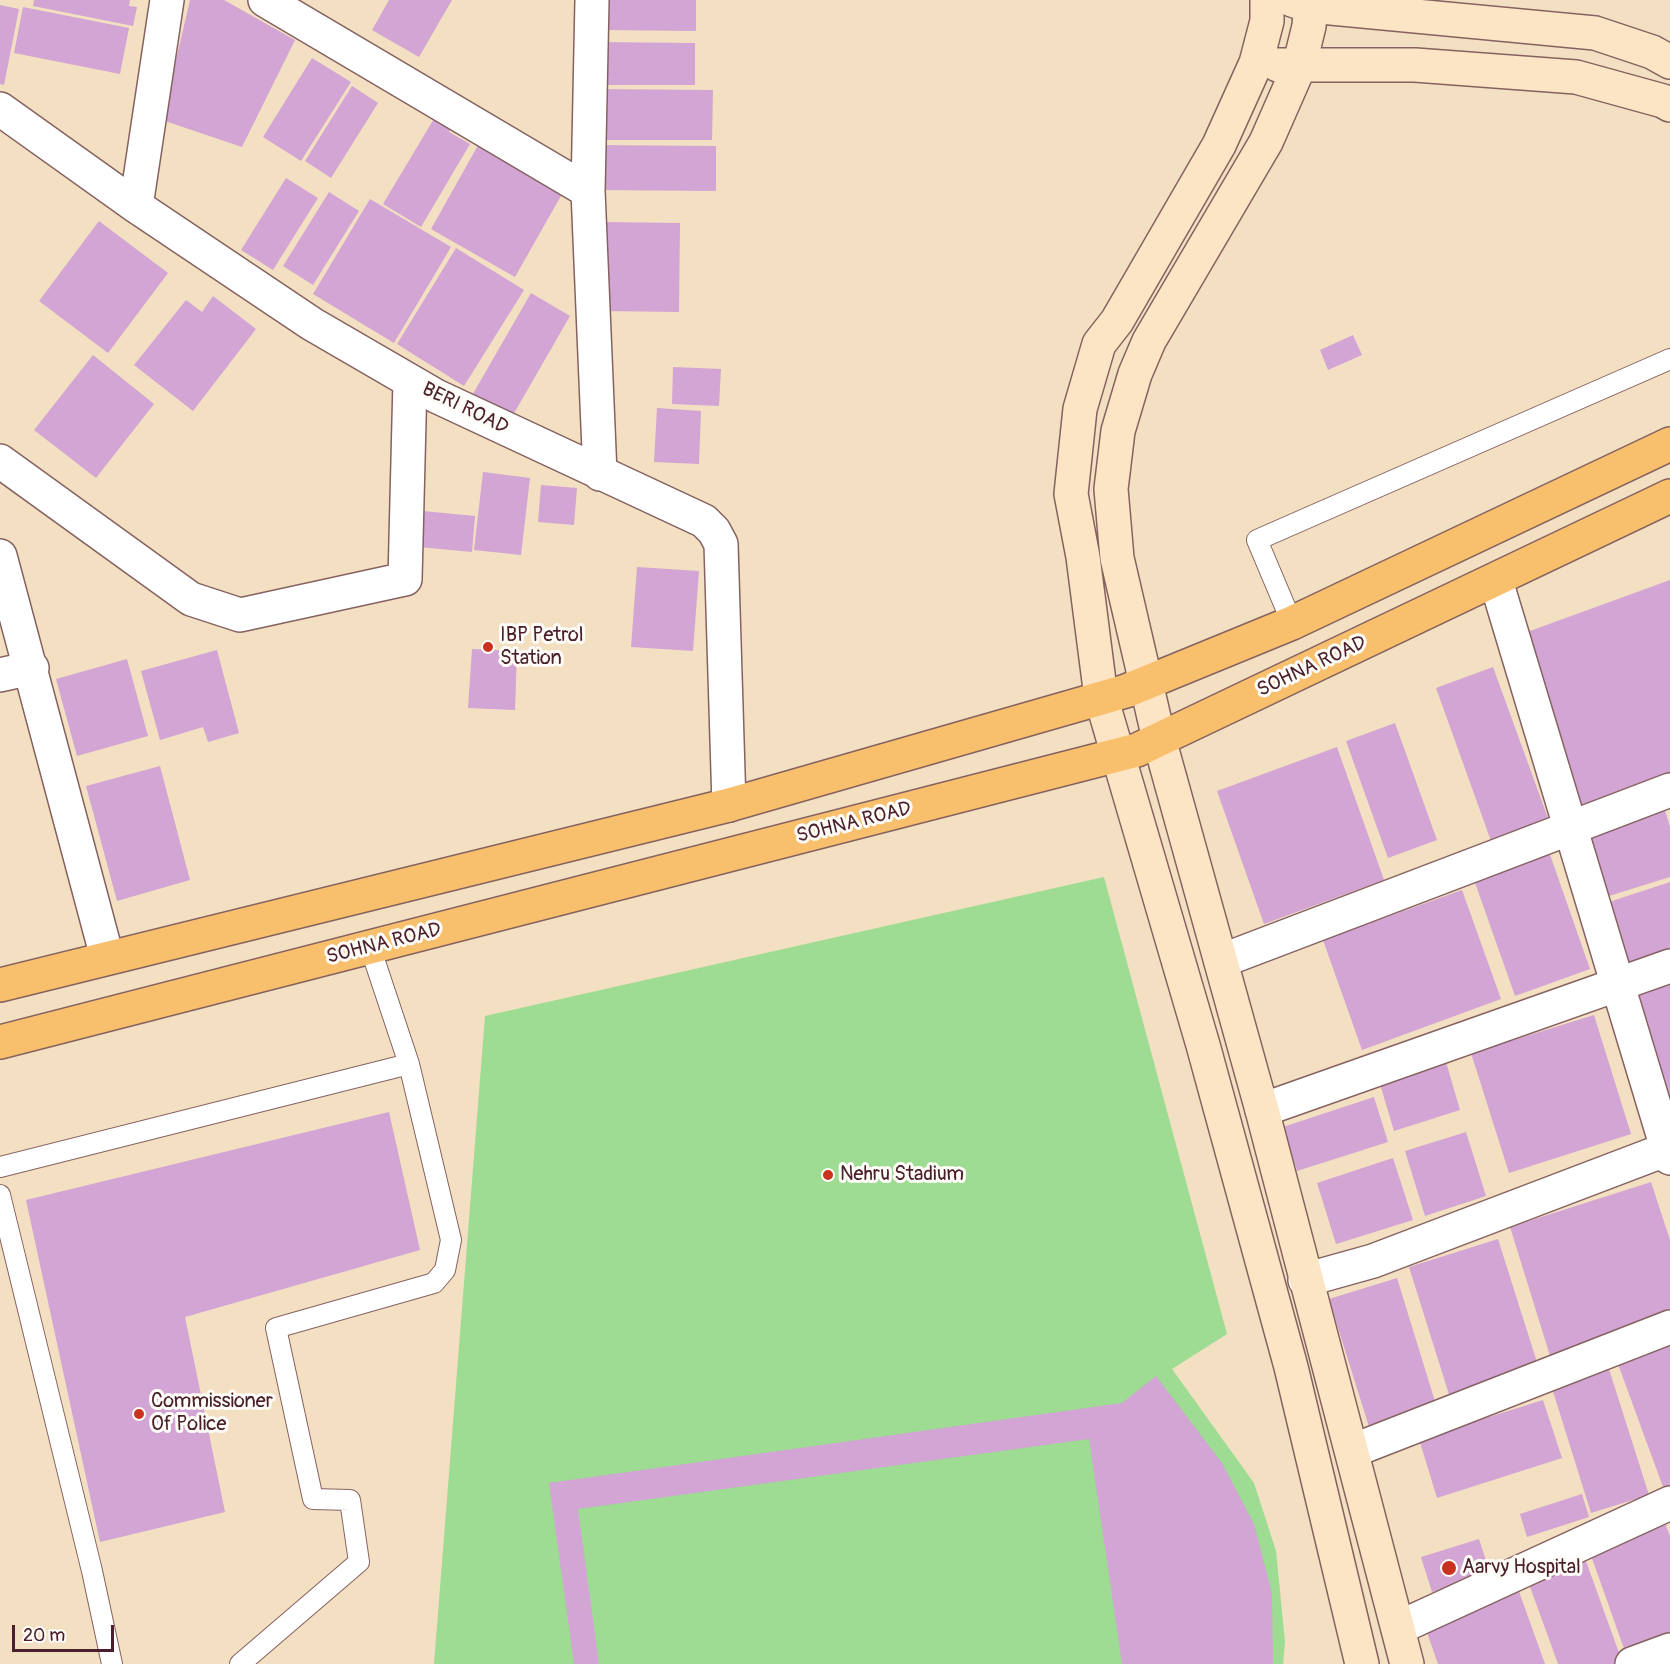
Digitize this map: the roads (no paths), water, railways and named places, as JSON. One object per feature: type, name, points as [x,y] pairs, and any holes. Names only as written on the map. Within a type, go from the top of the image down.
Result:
[{"type":"main road","points":[[1267,0],[1267,21],[1256,63],[1219,145],[1117,321],[1099,344],[1080,409],[1071,494],[1083,557],[1101,697],[1203,1045],[1291,1367],[1362,1664]]},
{"type":"main road","points":[[1407,1664],[1262,1110],[1159,739],[1117,558],[1111,489],[1118,431],[1135,374],[1149,341],[1266,142],[1299,67],[1309,26],[1304,2],[1595,33],[1652,52],[1670,62]]},
{"type":"main road","points":[[1576,77],[1595,33]]},
{"type":"main road","points":[[1256,63],[1299,67],[1415,65],[1576,77],[1663,101],[1670,105]]},
{"type":"main road","points":[[1117,321],[1149,341]]},
{"type":"main road","points":[[0,985],[729,805],[1146,683],[1292,623],[1670,444]]},
{"type":"main road","points":[[1602,476],[1621,520]]},
{"type":"main road","name":"SOHNA ROAD","points":[[0,1042],[1137,750],[1496,581],[1670,496]]},
{"type":"main road","points":[[1519,515],[1536,561]]},
{"type":"main road","points":[[356,896],[370,947]]},
{"type":"street","points":[[136,206],[167,0]]},
{"type":"street","points":[[265,0],[588,191]]},
{"type":"street","points":[[592,0],[588,191],[600,474]]},
{"type":"street","name":"BERI ROAD","points":[[0,108],[136,206],[312,324],[410,381],[600,474],[704,521],[714,531],[721,544],[729,805]]},
{"type":"street","points":[[0,461],[190,598],[240,615],[405,579],[410,381]]},
{"type":"street","points":[[0,556],[108,957]]},
{"type":"street","points":[[1305,1280],[1384,1257],[1669,1152],[1496,581]]},
{"type":"street","points":[[0,675],[32,668]]},
{"type":"street","points":[[1221,961],[1670,790]]},
{"type":"street","points":[[1262,1110],[1670,966]]},
{"type":"street","points":[[1352,1451],[1670,1327]]},
{"type":"street","points":[[1398,1628],[1670,1503]]},
{"type":"street","points":[[1632,1664],[1670,1650]]},
{"type":"lane","points":[[1292,623],[1257,540],[1670,359]]},
{"type":"lane","points":[[240,1664],[359,1562],[350,1500],[313,1499],[276,1328],[403,1294],[434,1283],[444,1270],[451,1240],[409,1064],[370,947]]},
{"type":"lane","points":[[0,1167],[409,1064]]},
{"type":"lane","points":[[0,1195],[90,1559],[112,1664]]},
{"type":"place","name":"IBP Petrol Station","points":[[488,647]]},
{"type":"place","name":"Nehru Stadium","points":[[828,1175]]},
{"type":"place","name":"Commissioner Of Police","points":[[139,1414]]},
{"type":"place","name":"Aarvy Hospital","points":[[1449,1568]]}]
